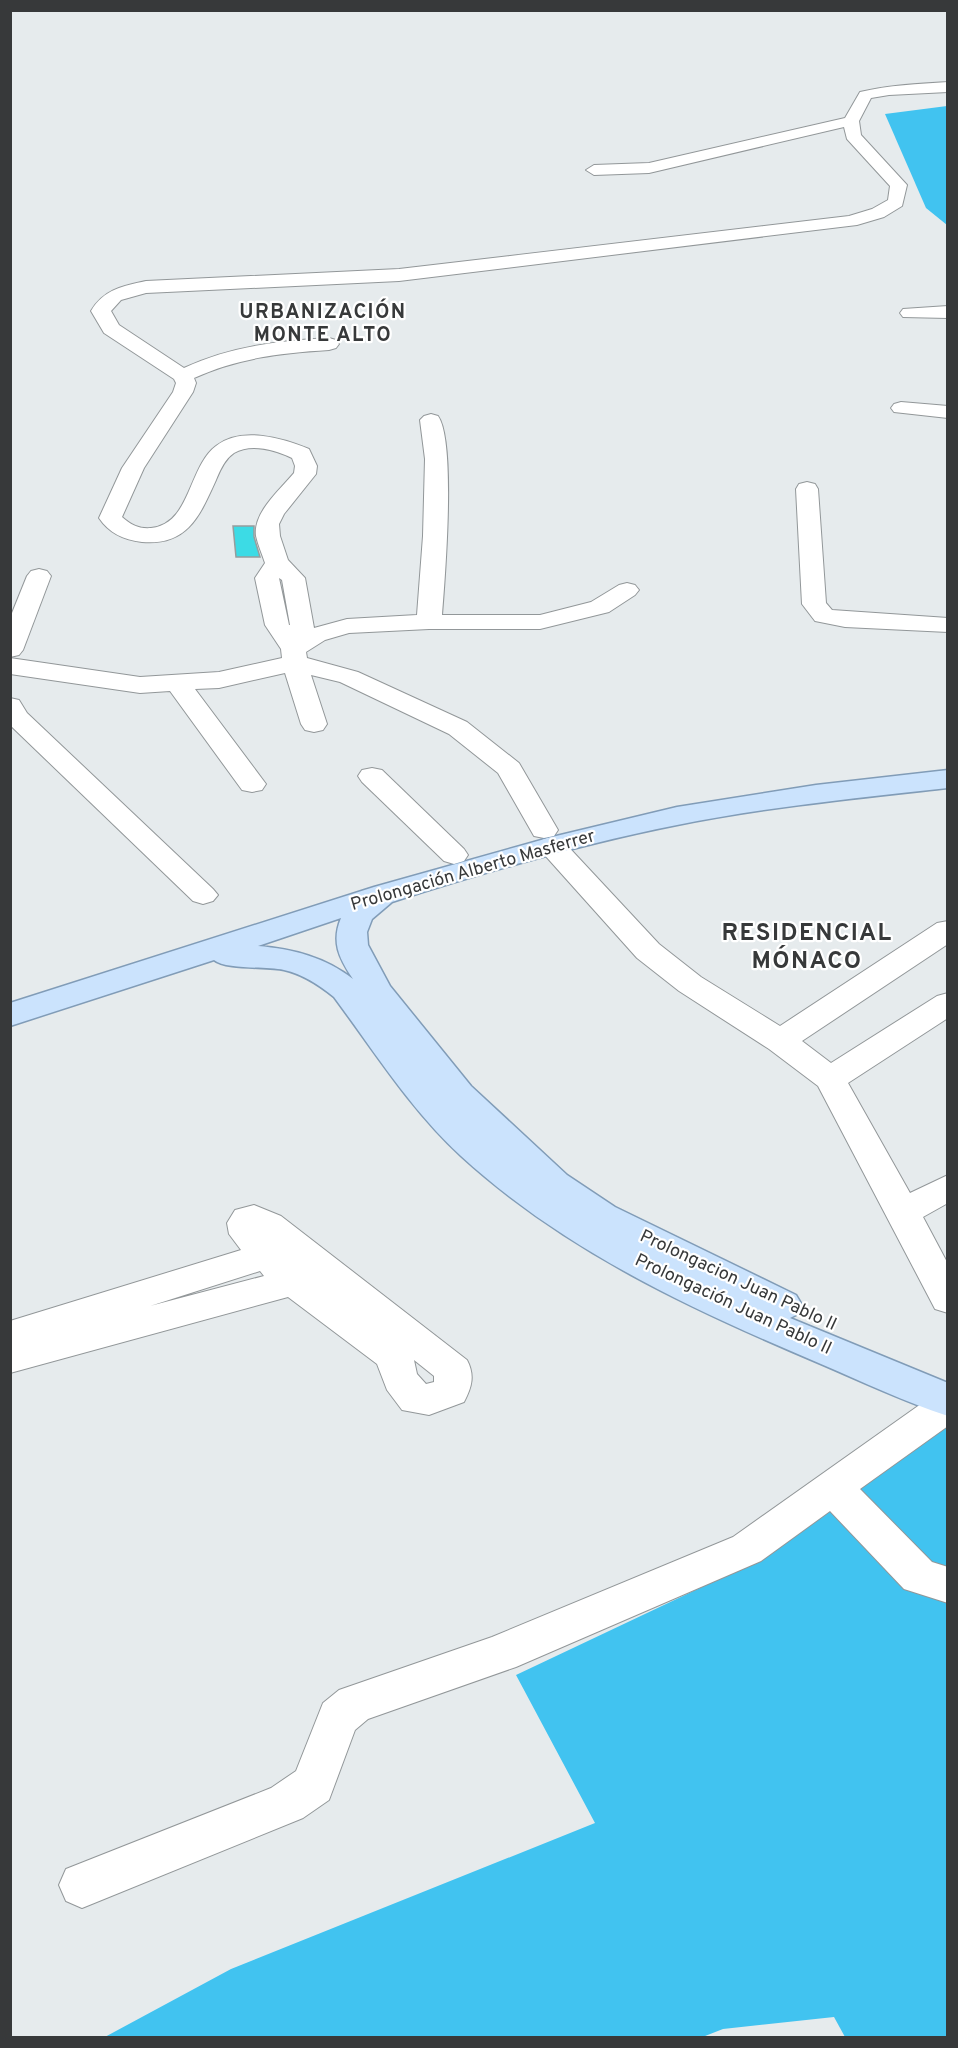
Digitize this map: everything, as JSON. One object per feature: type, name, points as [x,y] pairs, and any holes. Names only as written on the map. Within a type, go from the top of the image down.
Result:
[{"type":"main road","name":"Prolongación Alberto Masferrer","points":[[10,1015],[385,894],[548,838],[691,798],[785,783],[948,765]]},
{"type":"main road","name":"Prolongación Alberto Masferrer","points":[[10,993],[218,926],[454,855],[816,794],[948,779]]},
{"type":"main road","name":"Prolongacion Juan Pablo II","points":[[385,894],[358,914],[351,932],[352,945],[364,971],[379,994],[459,1094],[554,1184],[602,1217],[761,1296],[948,1376]]},
{"type":"main road","name":"Prolongación Juan Pablo II","points":[[198,955],[275,956],[310,966],[332,977],[345,989],[432,1105],[474,1148],[557,1215],[655,1273],[948,1400]]},
{"type":"street","points":[[314,724],[294,656],[277,625],[267,578],[277,563],[268,536],[268,524],[273,512],[305,474],[306,466],[301,454],[288,448],[259,442],[244,443],[217,456],[180,525],[171,531],[138,535],[117,527],[111,518],[117,498],[145,449],[183,392],[186,383],[183,376],[111,329],[101,311],[105,302],[116,295],[146,287],[399,275],[851,221],[878,213],[896,202],[899,185],[854,136],[851,121],[865,95],[889,90],[948,87]]},
{"type":"street","points":[[594,170],[649,168],[851,121]]},
{"type":"street","points":[[910,314],[948,312]]},
{"type":"street","points":[[183,376],[229,356],[262,348],[329,344]]},
{"type":"street","points":[[901,408],[948,412]]},
{"type":"street","points":[[429,622],[434,561],[436,487],[436,434],[430,420]]},
{"type":"street","points":[[807,489],[814,604],[824,616],[844,620],[948,625]]},
{"type":"street","points":[[10,650],[39,576]]},
{"type":"street","points":[[10,666],[140,685],[219,680],[294,656],[315,635],[347,626],[429,622],[540,622],[600,607],[627,590]]},
{"type":"street","points":[[294,656],[349,677],[458,728],[483,746],[508,769],[548,838],[648,951],[690,984],[780,1041],[830,1079],[948,1299]]},
{"type":"street","points":[[177,684],[252,784]]},
{"type":"street","points":[[10,706],[18,718],[203,895]]},
{"type":"street","points":[[372,776],[454,855]]},
{"type":"street","points":[[780,1041],[948,930]]},
{"type":"street","points":[[830,1079],[948,1003]]},
{"type":"street","points":[[903,1212],[948,1187]]},
{"type":"street","points":[[254,1218],[269,1225],[454,1371],[451,1391],[429,1400],[416,1399],[400,1379],[394,1356],[293,1282],[247,1234],[244,1223],[247,1219],[254,1218]]},
{"type":"street","points":[[10,1336],[266,1256]]},
{"type":"street","points":[[10,1358],[293,1282]]},
{"type":"street","points":[[82,1885],[286,1803],[313,1785],[338,1717],[354,1704],[501,1653],[747,1549],[948,1405]]},
{"type":"street","points":[[833,1487],[919,1576],[948,1584]]},
{"type":"shaded area","points":[[948,106],[947,225],[926,208],[885,114]]},
{"type":"shaded area","points":[[941,1425],[947,1429],[947,2037],[845,2037],[834,2017],[723,2029],[700,2038],[103,2038],[231,1969],[595,1823],[516,1675],[721,1578]]},
{"type":"building","points":[[233,526],[254,526],[254,537],[260,557],[236,557]]},
{"type":"district","name":"URBANIZACIÓN MONTE ALTO","points":[[323,324]]},
{"type":"district","name":"RESIDENCIAL MÓNACO","points":[[807,948]]}]
